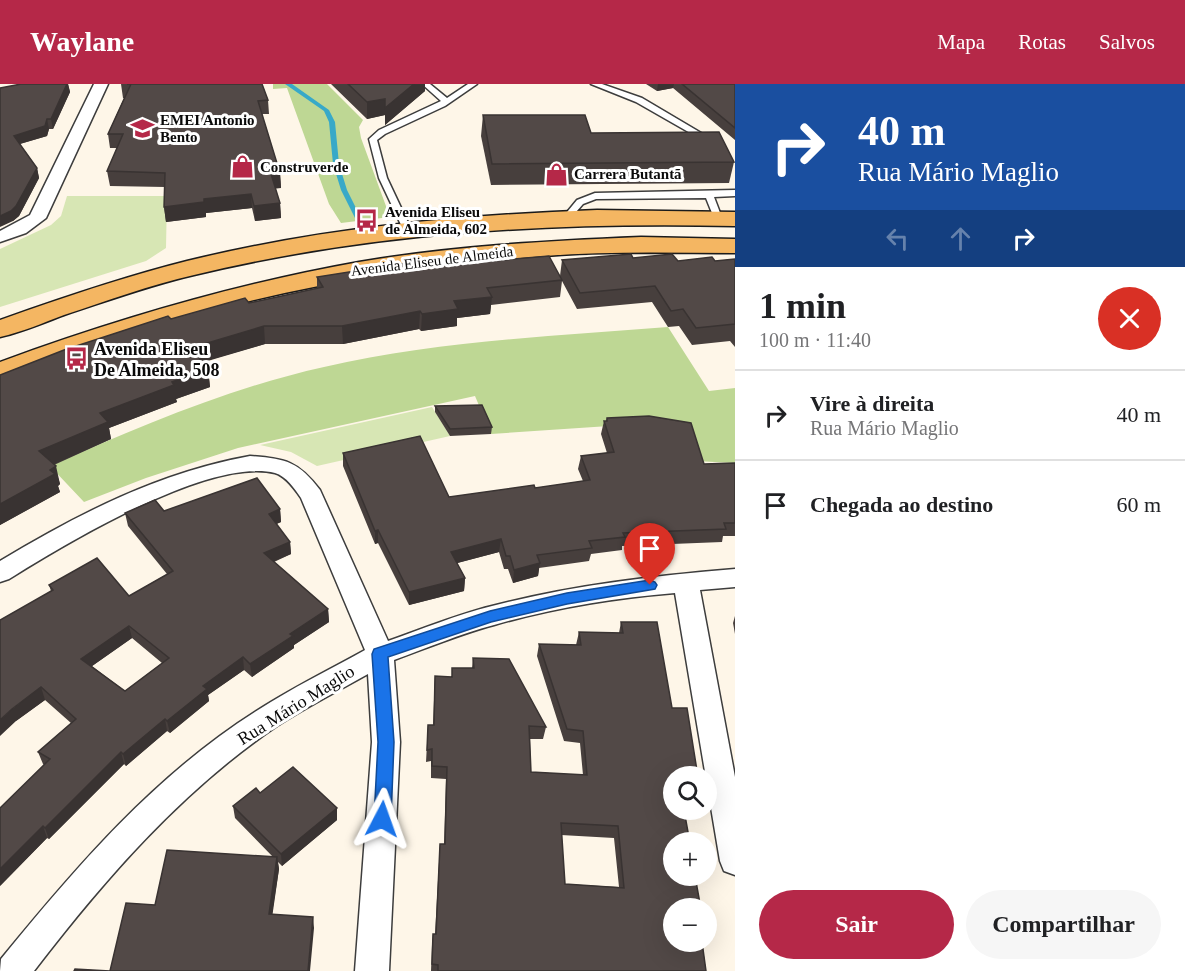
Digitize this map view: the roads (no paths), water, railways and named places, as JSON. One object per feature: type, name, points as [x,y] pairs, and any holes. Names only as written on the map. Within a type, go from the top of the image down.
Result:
[{"type":"main road","name":"Avenida Eliseu de Almeida","points":[[0,329],[78,302],[189,269],[291,247],[407,229],[529,218],[661,216],[726,219]]},
{"type":"main road","name":"Avenida Eliseu de Almeida","points":[[0,372],[64,346],[172,311],[262,288],[373,267],[481,253],[544,248],[735,246]]},
{"type":"street","points":[[0,237],[20,229],[37,218],[101,84]]},
{"type":"street","points":[[0,573],[95,519],[175,483],[232,467],[278,466],[298,478],[312,496],[380,654],[386,742],[372,971]]},
{"type":"street","name":"Rua Mário Maglio","points":[[13,971],[69,900],[142,821],[196,772],[267,718],[380,654],[490,616],[567,598],[686,581],[735,578]]},
{"type":"street","points":[[686,581],[735,861]]},
{"type":"lane","points":[[426,84],[446,101]]},
{"type":"lane","points":[[407,229],[383,178],[373,139],[382,132],[446,101],[473,84]]},
{"type":"lane","points":[[595,84],[639,100],[702,135],[719,148]]},
{"type":"lane","points":[[567,218],[579,202],[595,196],[735,193]]},
{"type":"lane","points":[[709,195],[726,219]]},
{"type":"waterway","points":[[288,84],[326,110],[332,122],[336,164],[344,190],[359,220]]},
{"type":"place","name":"EMEI Antonio Bento","points":[[142,129]]},
{"type":"place","name":"Construverde","points":[[242,167]]},
{"type":"place","name":"Carrera Butantã","points":[[556,174]]},
{"type":"place","name":"Avenida Eliseu de Almeida, 602","points":[[367,221]]},
{"type":"place","name":"Avenida Eliseu De Almeida, 508","points":[[76,359]]}]
